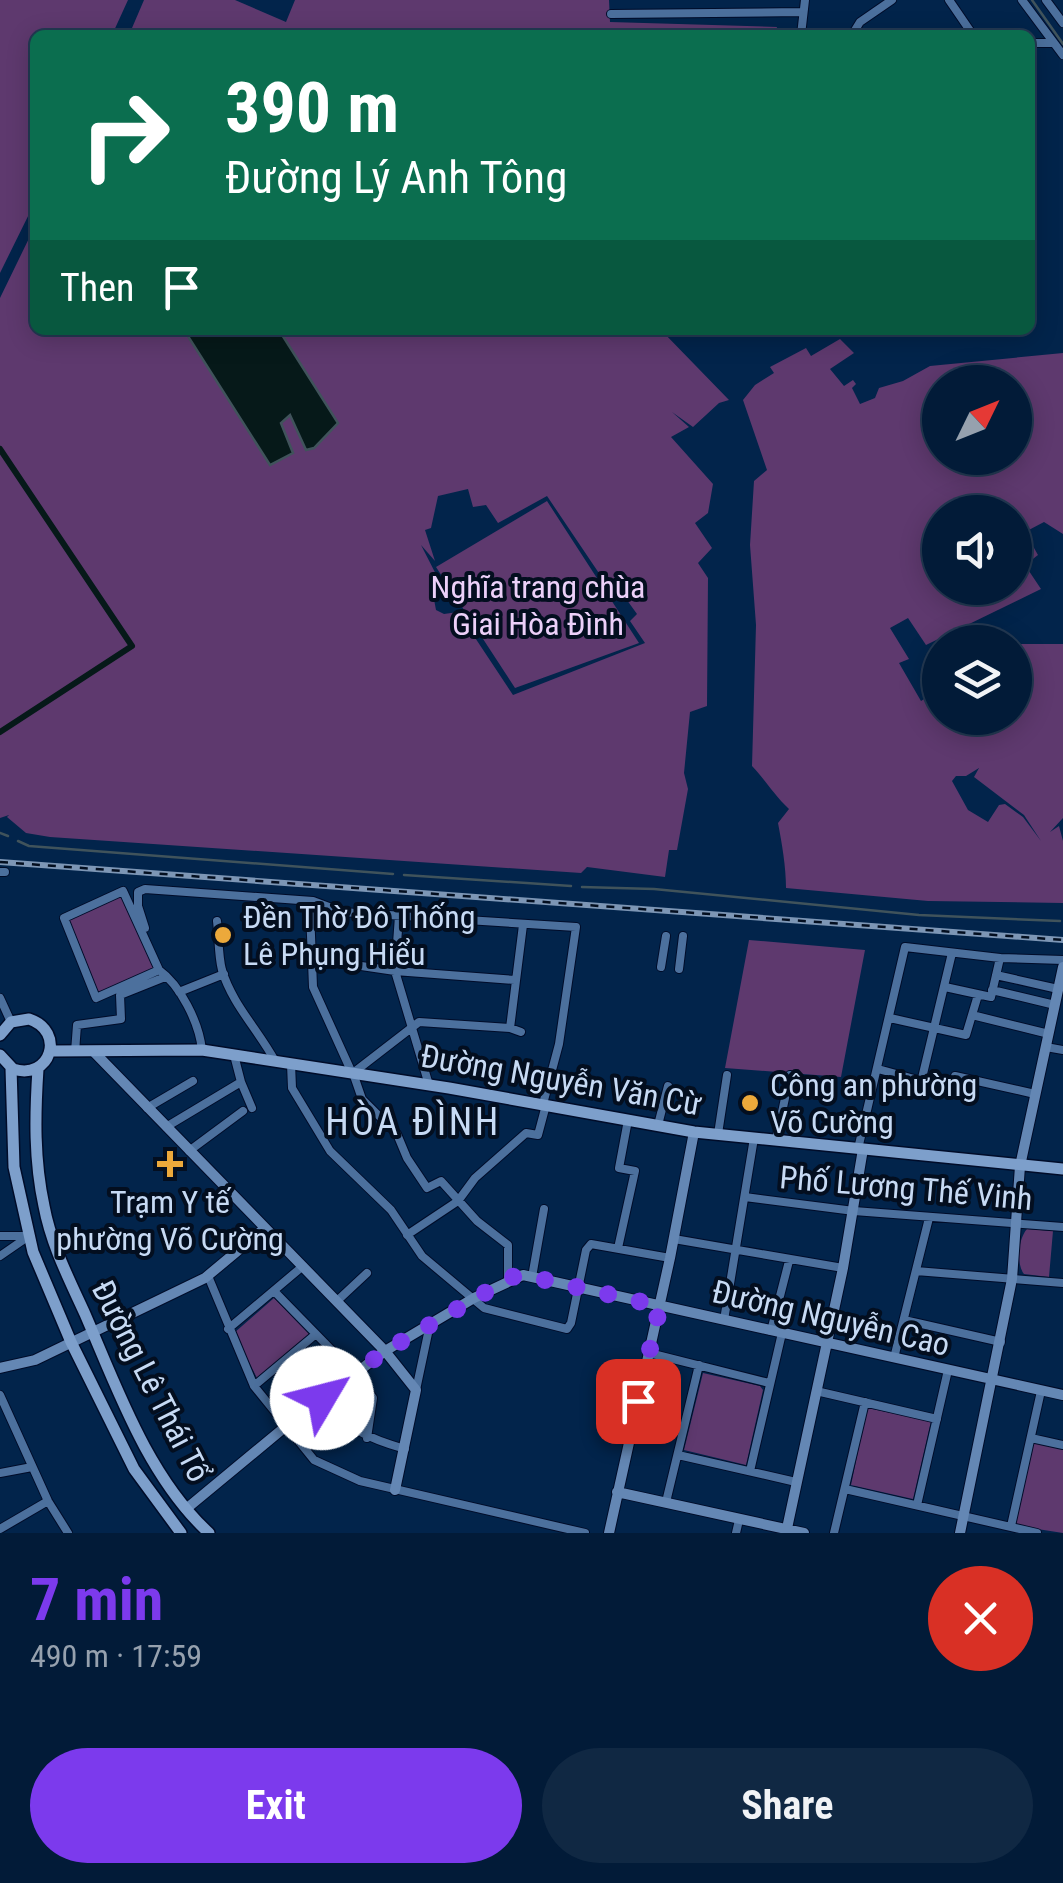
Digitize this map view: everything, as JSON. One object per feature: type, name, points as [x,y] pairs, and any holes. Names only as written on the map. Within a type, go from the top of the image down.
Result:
[{"type":"main road","points":[[0,1034],[10,1022],[25,1018],[39,1023],[49,1034],[51,1050],[38,1068],[24,1072],[11,1068],[0,1055]]},
{"type":"main road","name":"Đường Nguyễn Văn Cừ","points":[[51,1050],[202,1050],[429,1084],[694,1132],[1063,1169]]},
{"type":"main road","name":"Đường Lê Thái Tổ","points":[[11,1068],[14,1166],[21,1208],[46,1288],[134,1469],[177,1532]]},
{"type":"main road","name":"Đường Lê Thái Tổ","points":[[38,1068],[36,1151],[43,1202],[63,1266],[151,1455],[189,1513],[208,1533]]},
{"type":"main road","points":[[21,1208],[43,1202]]},
{"type":"street","points":[[801,30],[805,0]]},
{"type":"street","points":[[855,30],[860,22],[892,0]]},
{"type":"street","points":[[949,0],[970,30]]},
{"type":"street","points":[[1022,0],[1063,55]]},
{"type":"street","points":[[1046,0],[1063,23]]},
{"type":"street","points":[[611,14],[802,12]]},
{"type":"street","points":[[1035,43],[1053,43]]},
{"type":"street","points":[[145,928],[137,899],[138,892],[145,889],[313,900],[334,910]]},
{"type":"street","points":[[159,970],[96,998],[64,918],[124,891],[159,970],[170,975],[200,1033],[202,1050]]},
{"type":"street","points":[[407,1235],[458,1201],[475,1178],[526,1132],[538,1135],[561,1032],[576,927],[310,910],[313,987],[362,1099],[397,1134],[406,1158],[426,1188],[441,1180],[458,1201],[508,1245],[508,1280]]},
{"type":"street","points":[[399,916],[395,971],[429,1084]]},
{"type":"street","points":[[218,921],[224,974],[237,1003],[276,1061]]},
{"type":"street","points":[[510,1028],[523,925]]},
{"type":"street","points":[[661,967],[666,936]]},
{"type":"street","points":[[679,969],[683,936]]},
{"type":"street","points":[[786,1531],[843,1268],[861,1149],[904,947],[1063,963],[1020,1166],[1012,1279],[1001,1342],[960,1533]]},
{"type":"street","points":[[878,1069],[920,1080],[936,1029],[952,952]]},
{"type":"street","points":[[314,958],[395,971],[515,980]]},
{"type":"street","points":[[945,987],[991,997],[1000,958]]},
{"type":"street","points":[[178,992],[224,974]]},
{"type":"street","points":[[75,1052],[77,1024],[121,1019],[120,994],[170,975]]},
{"type":"street","points":[[996,975],[1058,989]]},
{"type":"street","points":[[992,990],[1055,1005]]},
{"type":"street","points":[[890,1018],[966,1035],[978,994]]},
{"type":"street","points":[[0,998],[10,1022]]},
{"type":"street","points":[[972,1015],[1049,1034]]},
{"type":"street","points":[[352,1073],[419,1022],[521,1032]]},
{"type":"street","points":[[1046,1047],[1063,1050]]},
{"type":"street","points":[[94,1052],[385,1351],[416,1390]]},
{"type":"street","points":[[189,1152],[248,1110],[234,1055]]},
{"type":"street","points":[[291,1064],[292,1088],[330,1151],[386,1204],[422,1256],[484,1308],[564,1329],[572,1323],[589,1246],[670,1258]]},
{"type":"street","points":[[952,1088],[957,1066]]},
{"type":"street","points":[[776,1140],[790,1075]]},
{"type":"street","points":[[718,1134],[727,1076]]},
{"type":"street","points":[[955,1076],[1035,1094]]},
{"type":"street","points":[[147,1108],[193,1081]]},
{"type":"street","points":[[165,1127],[240,1082]]},
{"type":"street","points":[[658,1125],[668,1086]]},
{"type":"street","points":[[618,1248],[635,1171],[619,1168],[628,1120]]},
{"type":"street","points":[[609,1533],[694,1132]]},
{"type":"street","points":[[724,1320],[754,1138]]},
{"type":"street","name":"Phố Lương Thế Vinh","points":[[745,1197],[854,1211],[1063,1228]]},
{"type":"street","points":[[532,1277],[544,1209]]},
{"type":"street","points":[[894,1358],[929,1218]]},
{"type":"street","points":[[0,1368],[35,1360],[208,1276],[265,1228]]},
{"type":"street","points":[[0,1236],[29,1236]]},
{"type":"street","points":[[0,1256],[29,1236]]},
{"type":"street","points":[[674,1240],[843,1268]]},
{"type":"street","points":[[750,1471],[770,1382],[789,1261]]},
{"type":"street","points":[[228,1329],[303,1266]]},
{"type":"street","points":[[916,1272],[1063,1283]]},
{"type":"street","points":[[337,1301],[367,1273]]},
{"type":"street","name":"Đường Nguyễn Cao","points":[[177,1532],[189,1513],[285,1426],[354,1373],[474,1298],[523,1275],[1063,1395]]},
{"type":"street","points":[[208,1276],[254,1386],[319,1463],[360,1482],[585,1533]]},
{"type":"street","points":[[274,1291],[354,1373],[373,1398],[367,1438]]},
{"type":"street","points":[[904,1320],[1001,1342]]},
{"type":"street","points":[[395,1490],[430,1324]]},
{"type":"street","points":[[254,1386],[316,1334]]},
{"type":"street","points":[[649,1353],[770,1382]]},
{"type":"street","points":[[666,1502],[699,1366]]},
{"type":"street","points":[[916,1505],[948,1370]]},
{"type":"street","points":[[816,1391],[936,1419]]},
{"type":"street","points":[[1011,1526],[1041,1391]]},
{"type":"street","points":[[0,1395],[48,1501],[68,1533]]},
{"type":"street","points":[[322,1398],[336,1416],[367,1438],[405,1449]]},
{"type":"street","points":[[834,1533],[865,1402]]},
{"type":"street","points":[[0,1423],[11,1420]]},
{"type":"street","points":[[1032,1438],[1063,1444]]},
{"type":"street","points":[[678,1455],[796,1482]]},
{"type":"street","points":[[0,1473],[32,1467]]},
{"type":"street","points":[[845,1489],[1037,1533]]},
{"type":"street","points":[[618,1492],[804,1533]]},
{"type":"street","points":[[0,1529],[48,1501]]},
{"type":"street","points":[[736,1533],[739,1520]]},
{"type":"green space","points":[[0,0],[128,0],[114,30],[30,30],[30,212],[0,273]]},
{"type":"green space","points":[[144,0],[235,0],[286,22],[295,0],[609,0],[610,22],[777,27],[776,30],[131,30]]},
{"type":"green space","points":[[30,236],[30,335],[187,335],[270,465],[280,422],[291,415],[337,423],[282,335],[666,335],[729,400],[719,403],[693,427],[672,412],[689,427],[671,437],[713,484],[708,513],[695,523],[712,548],[698,563],[708,578],[707,706],[690,712],[684,773],[688,789],[677,850],[669,850],[665,877],[587,867],[581,873],[50,837],[26,833],[9,815],[0,818],[0,298]],"holes":[[[468,489],[473,507],[486,505],[498,523],[547,496],[615,597],[624,596],[637,614],[630,621],[645,643],[513,695],[458,612],[444,614],[436,610],[433,594],[442,586],[421,545],[435,561],[425,530],[431,528],[438,496]]]},
{"type":"green space","points":[[840,339],[854,353],[830,369],[844,386],[853,380],[856,384],[852,388],[860,404],[875,398],[879,388],[922,370],[922,475],[1032,475],[1032,365],[940,365],[1063,353],[1063,534],[1044,522],[1032,528],[1032,495],[922,495],[922,605],[1008,605],[967,625],[922,625],[922,639],[908,618],[890,628],[909,659],[899,663],[922,700],[922,735],[1032,735],[1032,644],[1063,644],[1063,818],[1050,832],[1059,826],[1063,841],[1063,903],[928,901],[786,888],[778,823],[789,809],[752,766],[756,625],[750,545],[754,481],[767,470],[743,400],[755,385],[774,373],[770,367],[806,348],[811,356]],"holes":[[[979,768],[974,777],[1024,815],[1041,841],[1023,817],[1005,804],[999,805],[988,822],[968,810],[952,781]]]},
{"type":"green space","name":"Nghĩa trang chùa Giai Hòa Đình","points":[[547,501],[639,643],[515,688],[436,567]]},
{"type":"green space","points":[[1032,576],[1041,589],[1032,593]]},
{"type":"green space","points":[[123,895],[154,969],[96,994],[67,916]]},
{"type":"green space","points":[[749,940],[865,950],[841,1077],[725,1068]]},
{"type":"green space","points":[[1027,1229],[1053,1231],[1049,1277],[1024,1274],[1021,1270],[1020,1245]]},
{"type":"green space","points":[[274,1298],[310,1335],[257,1378],[234,1333]]},
{"type":"green space","points":[[703,1373],[760,1386],[763,1390],[746,1465],[684,1450]]},
{"type":"green space","points":[[355,1379],[369,1409],[363,1428],[339,1416],[332,1406],[334,1394]]},
{"type":"green space","points":[[867,1408],[931,1421],[913,1499],[851,1485]]},
{"type":"green space","points":[[1037,1442],[1063,1447],[1063,1533],[1018,1526],[1015,1521],[1032,1445]]},
{"type":"shaded area","points":[[187,335],[282,335],[338,423],[314,448],[306,450],[290,415],[281,423],[293,453],[270,465]]},
{"type":"waterway","points":[[1032,0],[1063,44]]},
{"type":"waterway","points":[[0,449],[132,646],[0,732]]},
{"type":"waterway","points":[[0,833],[8,836]]},
{"type":"waterway","points":[[18,841],[29,846],[393,874]]},
{"type":"waterway","points":[[404,875],[571,886]]},
{"type":"waterway","points":[[582,887],[654,889],[919,915],[1060,921]]},
{"type":"railway","points":[[0,862],[1063,940]]},
{"type":"place","name":"Đền Thờ Đô Thống Lê Phụng Hiểu","points":[[223,935]]},
{"type":"place","name":"Công an phường Võ Cường","points":[[750,1103]]},
{"type":"place","name":"Trạm Y tế phường Võ Cường","points":[[170,1164]]},
{"type":"district","name":"HÒA ĐÌNH","points":[[413,1122]]},
{"type":"route","points":[[322,1398],[385,1351],[512,1277],[523,1275],[660,1306],[638,1401]]}]
